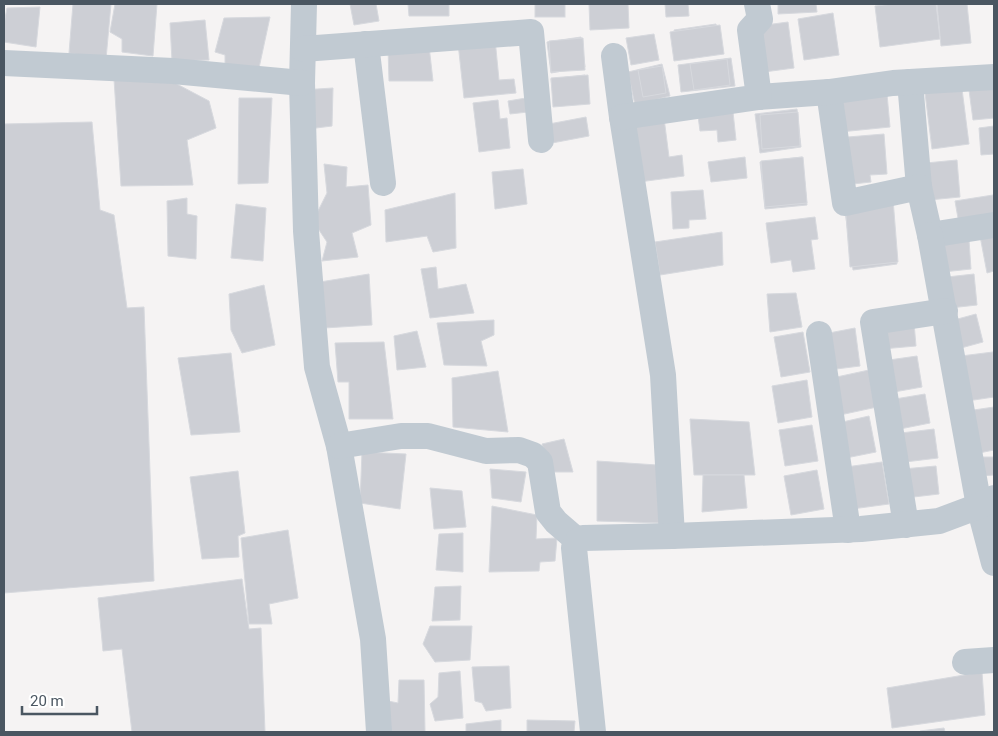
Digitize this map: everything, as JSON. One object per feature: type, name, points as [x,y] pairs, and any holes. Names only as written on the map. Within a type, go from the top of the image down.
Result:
[{"type":"street","points":[[304,4],[302,83],[306,231],[317,367],[338,446],[373,639],[378,732]]},
{"type":"street","points":[[757,4],[760,19],[750,30],[759,97]]},
{"type":"street","points":[[303,49],[531,32],[541,140]]},
{"type":"street","points":[[366,44],[383,184]]},
{"type":"street","points":[[614,56],[663,375],[672,536]]},
{"type":"street","points":[[4,63],[173,71],[302,83]]},
{"type":"street","points":[[622,117],[759,97],[829,92],[910,82],[994,77]]},
{"type":"street","points":[[910,82],[919,187],[987,502],[994,563]]},
{"type":"street","points":[[829,92],[845,203],[919,187]]},
{"type":"street","points":[[930,235],[994,225]]},
{"type":"street","points":[[906,525],[873,322],[945,311]]},
{"type":"street","points":[[819,334],[848,530]]},
{"type":"street","points":[[338,446],[401,436],[428,436],[486,451],[519,450],[534,455],[540,462],[548,512],[556,522],[578,541]]},
{"type":"street","points":[[593,732],[574,548],[582,538],[848,530],[906,525],[939,521],[987,502]]},
{"type":"street","points":[[965,662],[994,660]]},
{"type":"building","points":[[73,4],[111,4],[106,59],[69,53]]},
{"type":"building","points":[[115,4],[157,4],[153,56],[122,52],[122,39],[110,32]]},
{"type":"building","points":[[350,4],[376,4],[379,21],[354,25]]},
{"type":"building","points":[[408,4],[449,4],[449,16],[409,16]]},
{"type":"building","points":[[535,4],[565,4],[565,17],[535,17]]},
{"type":"building","points":[[589,4],[628,4],[629,28],[590,30]]},
{"type":"building","points":[[665,4],[688,4],[689,16],[666,17]]},
{"type":"building","points":[[778,4],[816,4],[817,12],[778,14]]},
{"type":"building","points":[[936,4],[940,39],[880,47],[875,6]]},
{"type":"building","points":[[937,4],[967,4],[971,43],[941,46]]},
{"type":"building","points":[[40,7],[36,47],[4,42],[4,24],[7,8]]},
{"type":"building","points":[[833,13],[839,55],[804,60],[798,19]]},
{"type":"building","points":[[270,17],[259,68],[225,68],[225,55],[215,52],[224,18]]},
{"type":"building","points":[[205,20],[209,60],[172,61],[170,23]]},
{"type":"building","points":[[788,22],[794,68],[764,72],[758,26]]},
{"type":"building","points":[[716,24],[719,52],[709,53],[707,38],[690,40],[692,56],[678,58],[674,30]]},
{"type":"building","points":[[720,25],[724,54],[674,61],[670,32]]},
{"type":"building","points":[[654,34],[659,60],[631,65],[626,38]]},
{"type":"building","points":[[581,37],[585,67],[551,73],[547,42]]},
{"type":"building","points":[[583,38],[585,70],[551,72],[549,41]]},
{"type":"building","points":[[495,39],[499,80],[514,79],[516,93],[464,98],[458,43]]},
{"type":"building","points":[[429,46],[433,81],[389,81],[388,47]]},
{"type":"building","points":[[731,58],[735,86],[681,92],[678,65]]},
{"type":"building","points":[[727,59],[730,85],[694,90],[690,64]]},
{"type":"building","points":[[662,64],[670,96],[635,105],[628,72]]},
{"type":"building","points":[[662,66],[666,93],[643,97],[638,70]]},
{"type":"building","points":[[585,75],[588,100],[554,104],[551,79]]},
{"type":"building","points":[[588,75],[590,104],[553,107],[551,78]]},
{"type":"building","points":[[114,79],[173,82],[209,101],[216,128],[187,140],[193,185],[121,186]]},
{"type":"building","points":[[994,86],[994,118],[973,120],[969,90]]},
{"type":"building","points":[[333,88],[332,126],[308,129],[302,90]]},
{"type":"building","points":[[962,89],[969,144],[932,149],[925,93]]},
{"type":"building","points":[[877,92],[880,126],[842,131],[838,96]]},
{"type":"building","points":[[887,94],[890,127],[840,132],[837,99]]},
{"type":"building","points":[[239,98],[272,98],[268,183],[238,184]]},
{"type":"building","points":[[526,98],[528,112],[510,114],[508,101]]},
{"type":"building","points":[[498,100],[500,119],[507,118],[510,148],[479,152],[473,103]]},
{"type":"building","points":[[797,109],[801,147],[760,153],[755,114]]},
{"type":"building","points":[[733,112],[736,140],[718,142],[717,130],[700,131],[698,116]]},
{"type":"building","points":[[798,112],[800,146],[762,149],[760,115]]},
{"type":"building","points":[[586,117],[589,136],[552,143],[549,124]]},
{"type":"building","points":[[664,118],[669,157],[682,155],[684,176],[639,182],[631,123]]},
{"type":"building","points":[[92,122],[100,210],[114,215],[127,308],[144,307],[154,581],[4,593],[4,124]]},
{"type":"building","points":[[994,126],[994,154],[981,155],[979,128]]},
{"type":"building","points":[[884,134],[887,174],[870,175],[871,182],[853,184],[848,137]]},
{"type":"building","points":[[745,157],[747,178],[711,182],[708,162]]},
{"type":"building","points":[[802,157],[807,205],[765,209],[760,162]]},
{"type":"building","points":[[803,157],[807,203],[765,207],[761,161]]},
{"type":"building","points":[[957,160],[960,197],[929,200],[926,163]]},
{"type":"building","points":[[324,164],[347,167],[346,187],[368,185],[371,225],[352,233],[358,257],[322,261],[327,242],[313,221],[327,193]]},
{"type":"building","points":[[523,169],[527,204],[495,209],[492,172]]},
{"type":"building","points":[[703,190],[706,219],[689,220],[689,228],[673,229],[671,192]]},
{"type":"building","points":[[455,193],[456,248],[433,252],[427,236],[386,242],[385,210]]},
{"type":"building","points":[[993,195],[994,218],[959,224],[955,201]]},
{"type":"building","points":[[888,196],[897,264],[853,270],[844,203]]},
{"type":"building","points":[[187,198],[187,214],[197,216],[196,259],[168,256],[167,201]]},
{"type":"building","points":[[893,199],[898,262],[850,267],[845,203]]},
{"type":"building","points":[[236,204],[266,208],[263,261],[231,258]]},
{"type":"building","points":[[815,217],[818,239],[811,240],[815,269],[793,272],[791,260],[771,263],[766,223]]},
{"type":"building","points":[[722,232],[723,265],[660,275],[655,242]]},
{"type":"building","points":[[994,232],[994,271],[987,273],[980,236]]},
{"type":"building","points":[[969,240],[971,269],[943,272],[941,242]]},
{"type":"building","points":[[436,267],[438,289],[466,284],[474,313],[430,318],[421,269]]},
{"type":"building","points":[[369,274],[372,325],[324,328],[320,282]]},
{"type":"building","points":[[974,274],[977,305],[950,308],[947,277]]},
{"type":"building","points":[[264,285],[275,345],[242,353],[231,330],[229,294]]},
{"type":"building","points":[[796,293],[802,327],[770,332],[767,294]]},
{"type":"building","points":[[976,314],[983,342],[961,348],[954,320]]},
{"type":"building","points":[[494,320],[494,335],[481,341],[487,366],[444,365],[437,323]]},
{"type":"building","points":[[914,323],[916,346],[882,349],[880,326]]},
{"type":"building","points":[[855,328],[860,366],[836,369],[829,333]]},
{"type":"building","points":[[417,331],[426,367],[397,370],[394,336]]},
{"type":"building","points":[[803,332],[810,372],[781,377],[774,337]]},
{"type":"building","points":[[384,342],[393,419],[349,419],[349,382],[338,382],[335,343]]},
{"type":"building","points":[[993,352],[994,397],[967,401],[961,356]]},
{"type":"building","points":[[231,353],[240,432],[191,435],[178,358]]},
{"type":"building","points":[[917,356],[922,387],[894,392],[889,360]]},
{"type":"building","points":[[869,370],[877,407],[840,415],[832,378]]},
{"type":"building","points":[[498,371],[508,432],[453,427],[452,378]]},
{"type":"building","points":[[807,380],[812,417],[778,423],[772,386]]},
{"type":"building","points":[[925,394],[930,423],[900,429],[895,399]]},
{"type":"building","points":[[994,407],[994,450],[974,454],[967,411]]},
{"type":"building","points":[[869,416],[876,452],[846,458],[838,423]]},
{"type":"building","points":[[690,419],[749,422],[755,475],[694,475]]},
{"type":"building","points":[[812,425],[818,461],[785,466],[779,430]]},
{"type":"building","points":[[934,429],[938,458],[905,462],[901,433]]},
{"type":"building","points":[[564,439],[573,472],[551,472],[542,444]]},
{"type":"building","points":[[362,452],[406,454],[400,509],[360,503]]},
{"type":"building","points":[[979,457],[994,457],[994,475],[980,476]]},
{"type":"building","points":[[597,461],[657,465],[662,523],[597,521]]},
{"type":"building","points":[[882,462],[889,504],[852,509],[846,467]]},
{"type":"building","points":[[936,466],[939,494],[905,498],[903,469]]},
{"type":"building","points":[[490,469],[526,472],[521,502],[492,498]]},
{"type":"building","points":[[817,470],[824,509],[791,515],[784,476]]},
{"type":"building","points":[[238,471],[245,533],[238,536],[239,557],[202,559],[190,477]]},
{"type":"building","points":[[703,475],[744,475],[747,508],[702,512]]},
{"type":"building","points":[[430,488],[462,491],[466,527],[434,529]]},
{"type":"building","points":[[492,506],[537,515],[536,539],[557,538],[555,561],[540,562],[539,571],[489,572]]},
{"type":"building","points":[[288,530],[298,598],[269,604],[272,624],[249,624],[241,538]]},
{"type":"building","points":[[463,533],[463,572],[436,570],[439,534]]},
{"type":"building","points":[[242,579],[249,629],[261,628],[265,732],[132,732],[122,649],[103,651],[98,598]]},
{"type":"building","points":[[461,586],[460,620],[432,621],[435,587]]},
{"type":"building","points":[[430,626],[472,626],[470,660],[435,662],[423,644]]},
{"type":"building","points":[[509,666],[511,708],[486,711],[482,703],[475,701],[472,667]]},
{"type":"building","points":[[460,671],[463,718],[435,721],[430,704],[438,697],[439,673]]},
{"type":"building","points":[[982,672],[985,715],[892,728],[887,688]]},
{"type":"building","points":[[399,680],[424,680],[425,732],[385,732],[388,701],[398,703]]},
{"type":"building","points":[[501,720],[501,732],[466,732],[466,724]]},
{"type":"building","points":[[527,720],[575,721],[574,732],[527,732]]},
{"type":"building","points":[[944,728],[945,732],[920,732],[920,731]]}]
